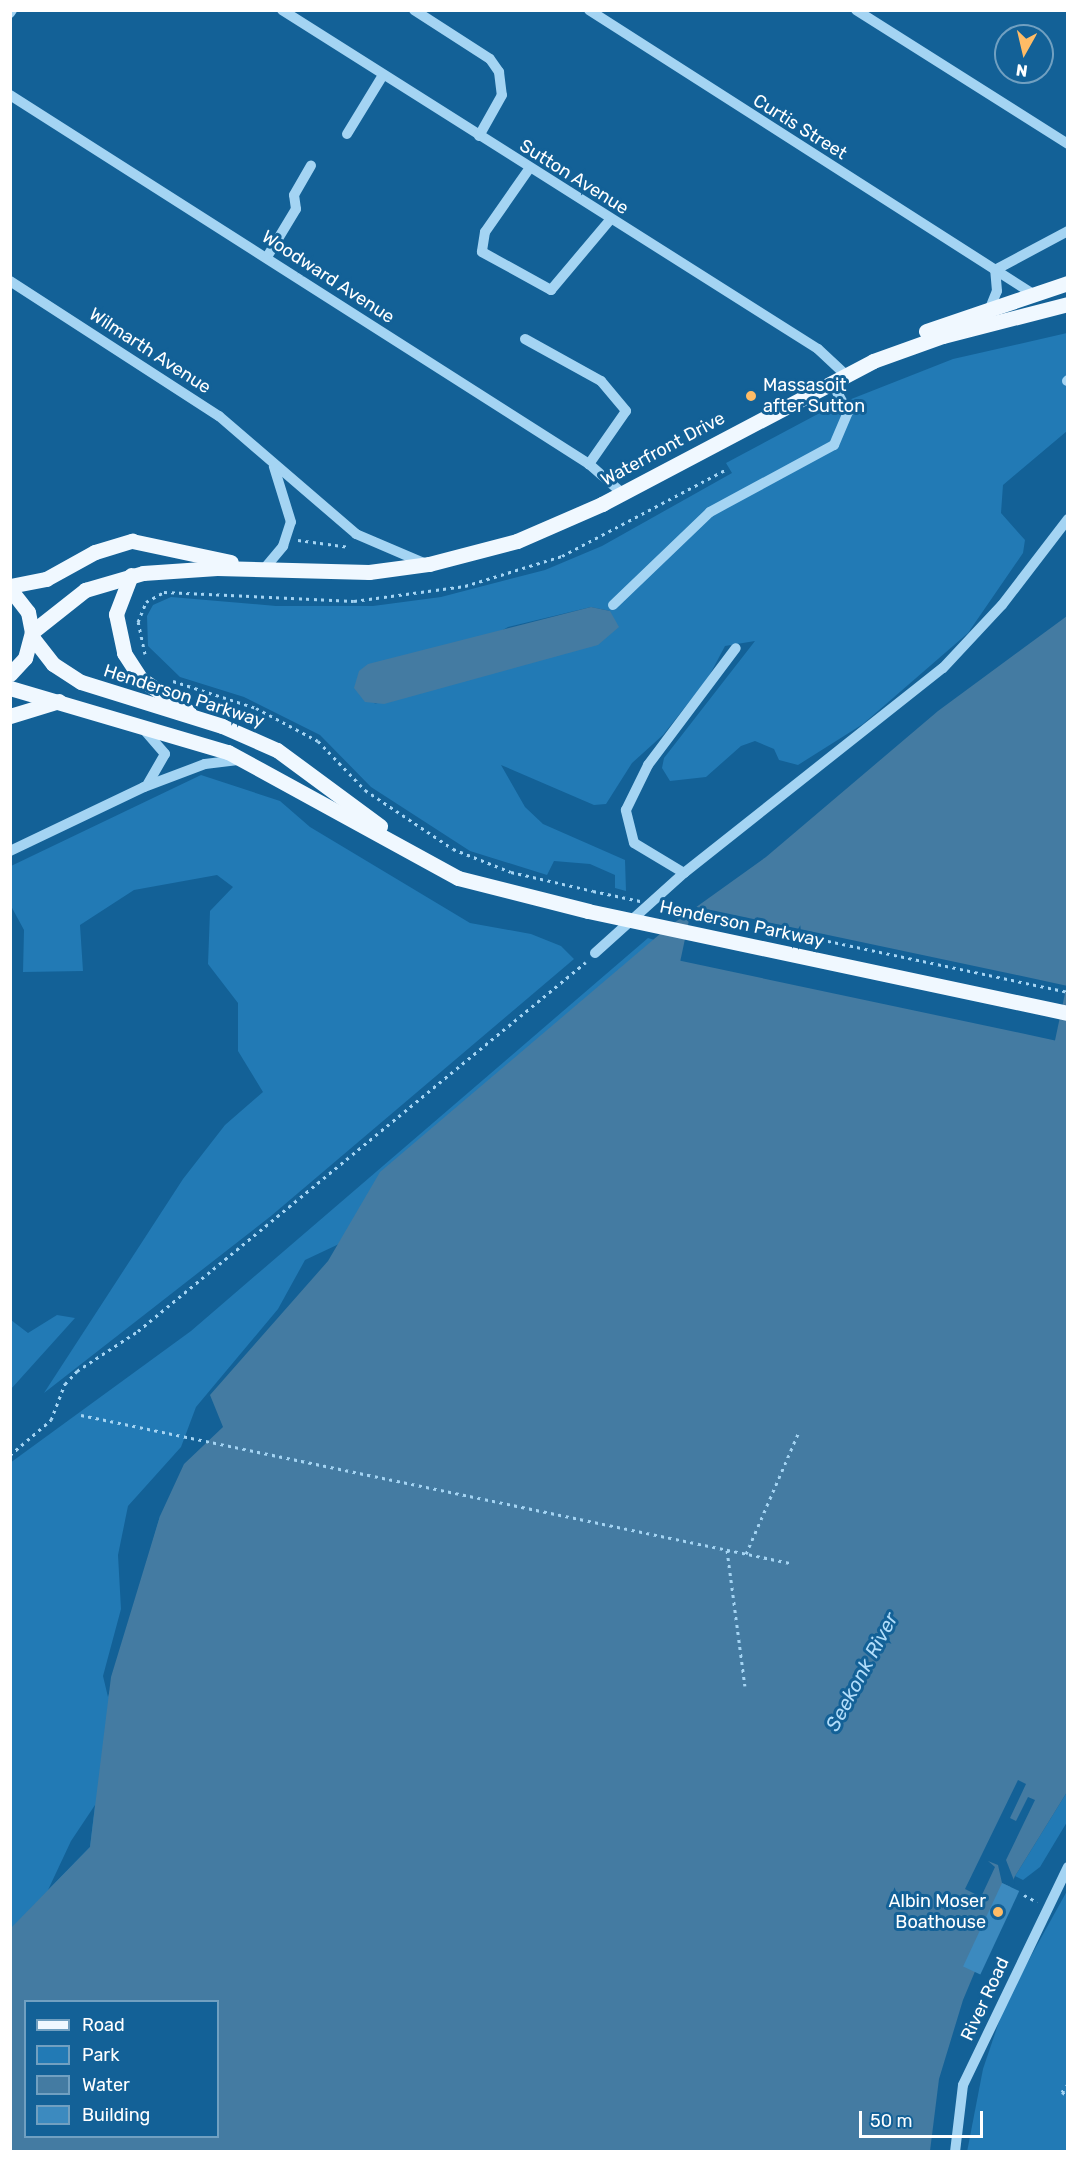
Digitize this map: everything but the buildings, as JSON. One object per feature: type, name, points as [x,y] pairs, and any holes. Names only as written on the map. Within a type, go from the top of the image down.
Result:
[{"type":"main road","points":[[912,346],[925,332],[1068,283]]},
{"type":"main road","name":"Waterfront Drive","points":[[32,635],[85,590],[130,575],[264,569],[355,573],[429,564],[517,541],[622,493],[838,377],[912,346],[1068,304]]},
{"type":"main road","name":"Waterfront Drive","points":[[10,588],[46,579],[94,552],[132,541],[264,569]]},
{"type":"main road","points":[[130,575],[116,614],[124,653],[151,688],[207,721]]},
{"type":"main road","name":"Henderson Parkway","points":[[10,588],[28,612],[32,635],[71,677],[139,704],[207,721],[291,758],[415,855]]},
{"type":"main road","points":[[10,674],[25,658],[32,635]]},
{"type":"main road","name":"Henderson Parkway","points":[[10,688],[63,700],[141,729],[247,760],[415,855],[477,885],[588,911],[1068,1013]]},
{"type":"main road","points":[[10,716],[63,700]]},
{"type":"street","name":"Sutton Avenue","points":[[282,10],[610,220],[818,349],[838,377],[848,412],[834,445],[716,508],[613,605]]},
{"type":"street","points":[[414,10],[490,59],[499,72],[502,96],[479,136]]},
{"type":"street","name":"Curtis Street","points":[[589,10],[1033,294]]},
{"type":"street","points":[[855,10],[1068,144]]},
{"type":"street","points":[[348,134],[383,75]]},
{"type":"street","name":"Woodward Avenue","points":[[10,95],[589,464],[622,493]]},
{"type":"street","points":[[267,257],[296,209],[294,195],[311,165]]},
{"type":"street","points":[[530,169],[485,232],[482,252],[551,290],[610,220]]},
{"type":"street","points":[[990,308],[997,291],[995,270],[1068,231]]},
{"type":"street","name":"Wilmarth Avenue","points":[[10,281],[203,404],[356,534],[429,564]]},
{"type":"street","points":[[525,339],[601,381],[626,411],[589,464]]},
{"type":"street","name":"Wilmarth Avenue","points":[[264,569],[283,546],[291,522],[282,485],[266,458]]},
{"type":"street","points":[[595,953],[684,873],[943,668],[1002,605],[1068,519]]},
{"type":"street","points":[[684,873],[634,843],[626,810],[648,765],[736,648]]},
{"type":"street","points":[[141,729],[159,741],[165,754],[160,771],[144,787]]},
{"type":"street","points":[[10,851],[144,787],[205,764],[247,760]]},
{"type":"street","name":"River Road","points":[[955,2151],[963,2085],[1068,1867]]},
{"type":"path","points":[[149,661],[138,622],[146,602],[164,592],[354,602],[465,586],[562,556],[724,470]]},
{"type":"path","points":[[296,540],[356,544]]},
{"type":"path","points":[[167,676],[256,708],[318,741],[365,789],[453,849],[511,872],[1068,992]]},
{"type":"path","points":[[10,1455],[51,1420],[65,1384],[77,1371],[138,1331],[531,1012],[595,953]]},
{"type":"path","points":[[81,1414],[790,1563]]},
{"type":"path","points":[[746,1554],[798,1434]]},
{"type":"path","points":[[727,1550],[745,1686]]},
{"type":"path","points":[[1068,2084],[1062,2092],[1068,2096]]},
{"type":"green space","points":[[1067,333],[1067,431],[1003,485],[1001,513],[1025,540],[1023,553],[968,633],[863,724],[798,765],[779,760],[774,749],[755,741],[741,746],[706,777],[670,781],[662,768],[664,758],[755,641],[725,646],[708,678],[663,735],[632,763],[606,804],[594,805],[501,765],[525,807],[543,824],[625,860],[626,891],[615,888],[615,875],[590,864],[554,861],[547,875],[470,851],[371,787],[320,735],[244,697],[180,677],[148,646],[147,616],[153,605],[171,597],[276,606],[373,606],[441,597],[545,570],[602,546],[732,473],[726,463],[831,407],[953,359]],"holes":[[[591,607],[610,611],[504,669],[374,704],[508,627]]]},
{"type":"green space","points":[[201,775],[280,801],[310,827],[470,923],[531,934],[561,946],[574,959],[271,1216],[44,1393],[183,1179],[225,1125],[263,1092],[238,1051],[238,1003],[208,964],[210,911],[233,887],[217,875],[134,890],[80,925],[83,971],[23,972],[24,930],[11,906],[11,866]]},
{"type":"green space","points":[[648,938],[668,944],[339,1244],[305,1260],[278,1309],[196,1407],[181,1447],[128,1506],[118,1555],[121,1609],[103,1676],[108,1697],[160,1516],[241,1623],[11,2002],[10,1463],[191,1331]],"holes":[[[95,1805],[90,1847],[48,1890],[71,1841]]]},
{"type":"green space","points":[[57,1315],[75,1318],[11,1389],[11,1320],[28,1333]]},
{"type":"green space","points":[[1067,1792],[1067,1822],[1040,1867],[1023,1880],[1015,1876]]},
{"type":"green space","points":[[1067,1891],[1067,2151],[967,2152],[983,2069],[1006,2001]]},
{"type":"water","points":[[591,607],[610,611],[619,627],[598,645],[384,704],[365,702],[354,688],[359,671],[368,664]]},
{"type":"water","name":"Seekonk River","points":[[1067,616],[1067,1792],[1015,1876],[963,2000],[939,2079],[930,2151],[11,2152],[11,1928],[90,1847],[111,1677],[160,1516],[184,1464],[223,1427],[210,1395],[328,1261],[380,1172],[667,928],[766,857],[938,711]]},
{"type":"pier","points":[[692,906],[1067,986],[1055,1040],[680,961]]},
{"type":"pier","points":[[1018,1780],[1026,1784],[1010,1818],[1016,1821],[1028,1797],[1035,1800],[1006,1860],[1015,1883],[1013,1888],[1002,1883],[998,1865],[988,1861],[995,1867],[981,1897],[965,1889]]},
{"type":"place","name":"Massasoit after Sutton","points":[[751,396]]},
{"type":"place","name":"Albin Moser Boathouse","points":[[998,1912]]}]
